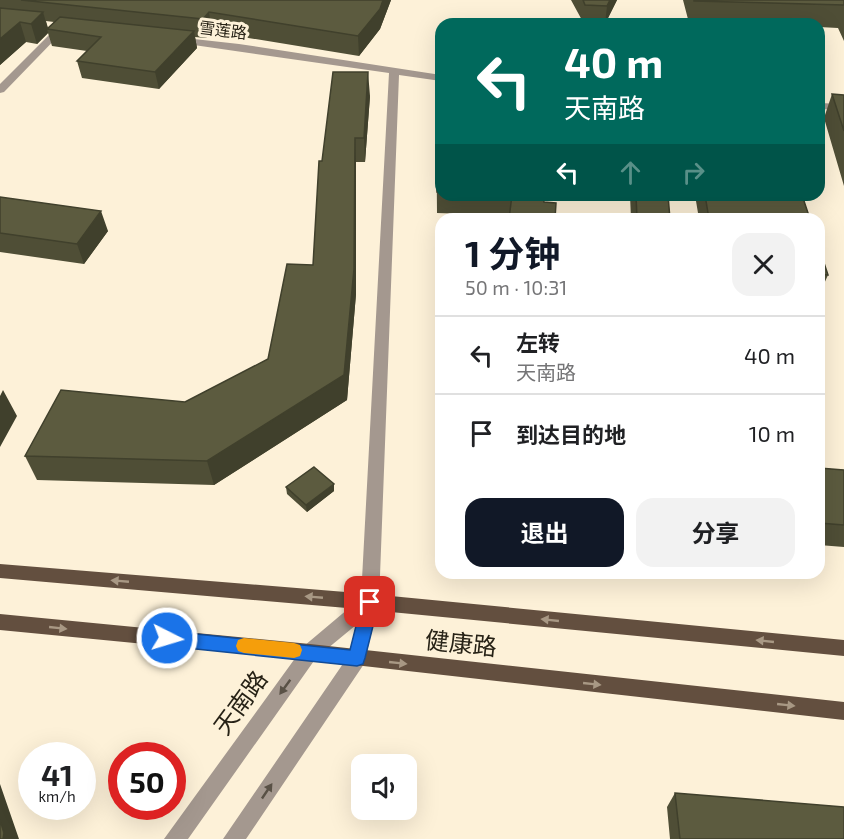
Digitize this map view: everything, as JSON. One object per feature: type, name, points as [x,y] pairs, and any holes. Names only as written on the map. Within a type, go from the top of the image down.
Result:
[{"type":"main road","name":"健康路","points":[[0,571],[370,602],[844,648]]},
{"type":"main road","name":"健康路","points":[[0,622],[310,652],[844,711]]},
{"type":"street","points":[[0,90],[56,27],[73,29]]},
{"type":"street","name":"雪莲路","points":[[168,39],[239,46],[435,77]]},
{"type":"street","points":[[234,839],[357,658],[370,602],[394,71]]},
{"type":"street","points":[[825,105],[844,107]]},
{"type":"street","name":"天南路","points":[[175,839],[310,652],[370,602]]},
{"type":"building","points":[[21,0],[383,0],[380,9],[358,36],[209,12],[203,19]]},
{"type":"building","points":[[583,0],[610,0],[607,6],[585,5]]},
{"type":"building","points":[[844,0],[844,5],[694,1]]},
{"type":"building","points":[[0,8],[43,12],[31,24],[20,22],[0,39]]},
{"type":"building","points":[[60,17],[194,31],[155,72],[77,61],[101,37],[47,29]]},
{"type":"building","points":[[333,72],[368,72],[364,138],[355,138],[354,269],[344,375],[207,461],[25,456],[61,390],[185,402],[268,359],[287,264],[313,265],[319,161],[322,161]]},
{"type":"building","points":[[832,94],[844,95],[844,131]]},
{"type":"building","points":[[0,197],[101,211],[77,244],[0,233]]},
{"type":"building","points":[[511,201],[556,203],[555,213],[510,213]]},
{"type":"building","points":[[636,201],[668,201],[670,213],[637,213]]},
{"type":"building","points":[[706,201],[804,201],[808,213],[708,213]]},
{"type":"building","points":[[314,467],[334,484],[306,505],[286,487]]},
{"type":"building","points":[[825,468],[844,470],[844,525],[825,523]]},
{"type":"building","points":[[675,793],[844,807],[844,839],[680,839]]},
{"type":"building","points":[[0,820],[4,833],[3,839],[0,839]]},
{"type":"slow traffic","points":[[244,646],[294,650]]},
{"type":"route","points":[[167,638],[357,658],[370,602]]}]
